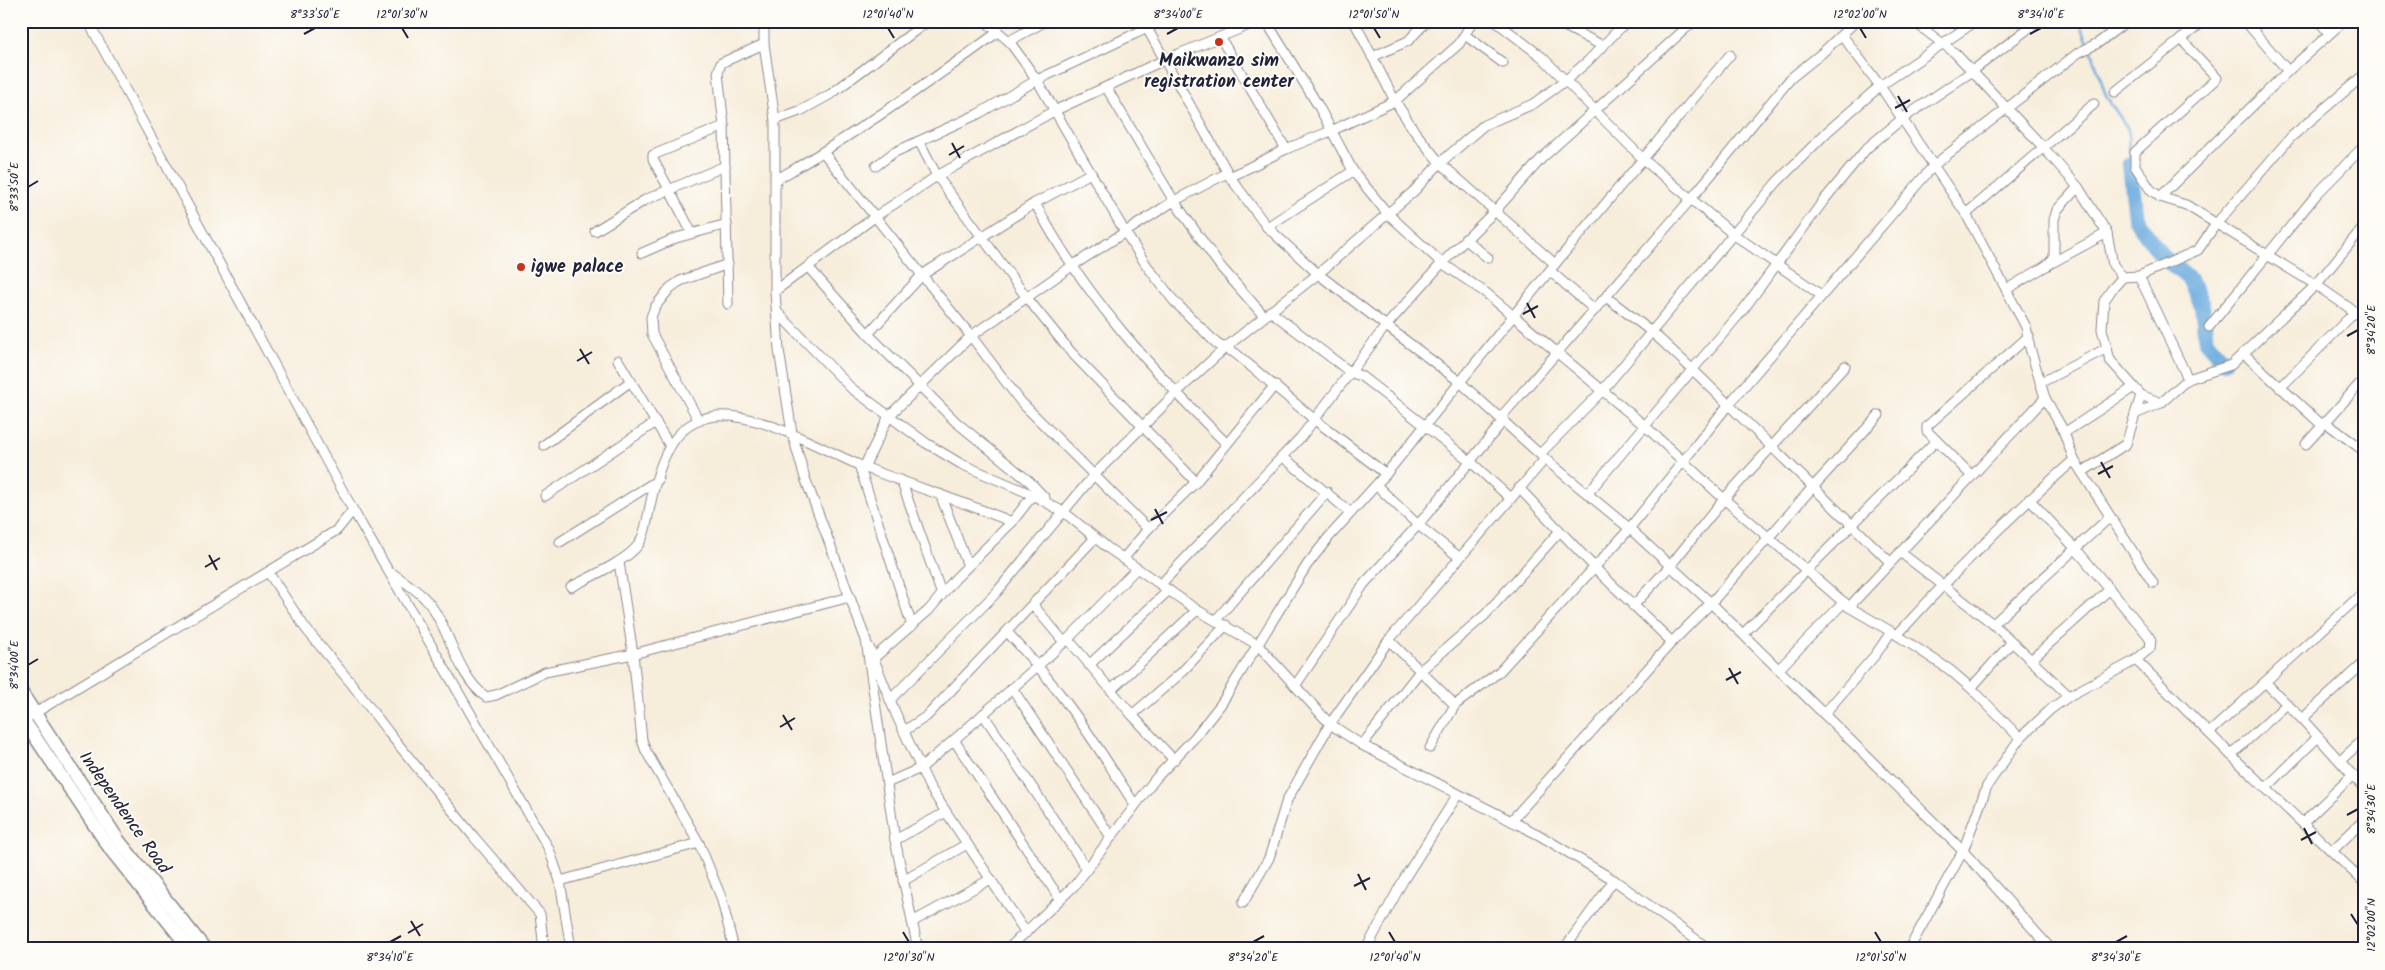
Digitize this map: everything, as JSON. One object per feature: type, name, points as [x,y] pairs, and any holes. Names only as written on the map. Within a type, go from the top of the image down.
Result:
[{"type":"main road","name":"Independence Road","points":[[21,692],[27,716],[111,850],[190,949]]},
{"type":"main road","name":"Independence Road","points":[[27,716],[119,841],[205,949]]},
{"type":"street","points":[[88,21],[353,510],[390,571],[548,849],[560,882],[571,949]]},
{"type":"street","points":[[764,21],[764,44],[775,120],[775,291],[779,350],[792,434],[805,478],[866,640],[875,657],[890,700],[921,768],[946,812],[1026,933]]},
{"type":"street","points":[[775,120],[802,110],[831,94],[928,21]]},
{"type":"street","points":[[985,21],[1009,41],[1037,80],[1125,232],[1147,266],[1174,301],[1217,344],[1226,347],[1275,385],[1315,420],[1386,474]]},
{"type":"street","points":[[1009,41],[1046,21]]},
{"type":"street","points":[[876,166],[893,153],[978,114],[1037,80],[1145,25],[1162,21]]},
{"type":"street","points":[[775,291],[876,216],[936,176],[1054,111],[1164,60],[1259,21]]},
{"type":"street","points":[[1266,21],[1310,92],[1353,171],[1388,214],[1442,263],[1486,293],[1645,426],[1724,499],[1847,605],[1950,670],[1971,688],[2020,738]]},
{"type":"street","points":[[1354,21],[1395,101],[1415,132],[1440,163],[1495,211],[1595,310]]},
{"type":"street","points":[[1372,57],[1408,41],[1427,21]]},
{"type":"street","points":[[912,626],[862,466],[889,416],[922,386],[971,336],[1125,232],[1174,202],[1228,175],[1331,131],[1395,101],[1459,44],[1472,21]]},
{"type":"street","points":[[1494,21],[1542,57],[1644,160],[1733,234],[1822,295]]},
{"type":"street","points":[[1555,21],[1603,46]]},
{"type":"street","points":[[890,700],[996,594],[1093,476],[1176,393],[1226,347],[1318,274],[1388,214],[1414,191],[1440,163],[1484,126],[1498,118],[1533,104],[1565,81],[1627,21]]},
{"type":"street","points":[[1161,584],[1283,457],[1315,420],[1385,327],[1442,263],[1495,211],[1541,159],[1694,21]]},
{"type":"street","points":[[1295,686],[1364,584],[1418,525],[1502,419],[1692,199],[1791,78],[1856,21]]},
{"type":"street","points":[[1913,21],[1955,53],[2078,187],[2107,233],[2113,265],[2124,277]]},
{"type":"street","points":[[1588,492],[1743,310],[1776,263],[1867,148],[1902,119],[1971,72],[2038,21]]},
{"type":"street","points":[[1430,748],[1455,705],[1499,672],[1596,568],[1685,461],[1729,404],[1934,165],[2007,108],[2127,21]]},
{"type":"street","points":[[2115,92],[2204,21]]},
{"type":"street","points":[[2245,21],[2288,71]]},
{"type":"street","points":[[2319,21],[2329,33]]},
{"type":"street","points":[[2160,196],[2288,71],[2344,21]]},
{"type":"street","points":[[1243,903],[1269,858],[1287,800],[1330,724],[1388,640],[1519,488],[1543,456],[1602,391],[1777,182],[1828,131],[1880,86],[1973,22]]},
{"type":"street","points":[[1145,25],[1228,175],[1267,227],[1318,274],[1385,327],[1460,382],[1543,456],[1588,492],[1712,603],[1964,851],[2052,949]]},
{"type":"street","points":[[776,180],[916,93],[998,32]]},
{"type":"street","points":[[1465,35],[1503,62]]},
{"type":"street","points":[[1842,35],[1880,86],[1966,214],[2007,289],[2029,336],[2030,348],[2045,398],[2064,433],[2074,460],[2153,583]]},
{"type":"street","points":[[1220,37],[1286,149]]},
{"type":"street","points":[[2181,39],[2217,78],[2135,152],[2136,166],[2150,189],[2160,196],[2186,205],[2316,285],[2364,318]]},
{"type":"street","points":[[728,304],[724,126],[718,73],[721,63],[764,44]]},
{"type":"street","points":[[1008,949],[1075,884],[1156,778],[1190,743],[1221,704],[1307,565],[1386,474],[1552,268],[1730,55]]},
{"type":"street","points":[[2162,403],[2141,395],[2110,360],[2102,329],[2104,301],[2112,289],[2124,277],[2139,276],[2198,250],[2216,224],[2291,138],[2364,75]]},
{"type":"street","points":[[1106,87],[1174,202],[1220,266],[1267,314],[1350,372],[1361,376],[1470,461],[1510,498]]},
{"type":"street","points":[[1966,214],[2094,104]]},
{"type":"street","points":[[692,233],[670,188],[653,159],[654,155],[724,126]]},
{"type":"street","points":[[920,141],[936,176],[1027,298],[1070,351],[1141,427],[1196,482]]},
{"type":"street","points":[[2209,327],[2316,195],[2364,146]]},
{"type":"street","points":[[823,152],[876,216],[1021,402],[1148,529]]},
{"type":"street","points":[[595,232],[645,200],[725,166]]},
{"type":"street","points":[[1267,227],[1353,171]]},
{"type":"street","points":[[868,334],[922,275],[1035,203],[1090,172]]},
{"type":"street","points":[[2046,266],[2054,258],[2054,220],[2057,210],[2078,187]]},
{"type":"street","points":[[1035,203],[1072,266],[1133,344],[1176,393],[1227,444]]},
{"type":"street","points":[[642,253],[692,233],[727,224]]},
{"type":"street","points":[[2135,414],[2162,403],[2188,379],[2231,365],[2316,285],[2364,226]]},
{"type":"street","points":[[2007,289],[2107,233]]},
{"type":"street","points":[[1466,239],[1488,258]]},
{"type":"street","points":[[698,421],[652,334],[651,317],[655,307],[670,288],[680,281],[728,264]]},
{"type":"street","points":[[808,267],[868,334],[956,422],[1030,482],[1051,504]]},
{"type":"street","points":[[2139,276],[2188,379]]},
{"type":"street","points":[[1606,297],[1652,332],[1692,369],[1890,562]]},
{"type":"street","points":[[777,312],[850,388],[926,443],[961,464],[1033,495],[1065,512],[1095,538],[1197,610],[1258,645],[1330,724],[1362,745],[1511,820],[1614,880],[1709,949]]},
{"type":"street","points":[[2280,388],[2355,312]]},
{"type":"street","points":[[1972,476],[1927,431],[1928,426],[2029,336]]},
{"type":"street","points":[[2040,383],[2107,348]]},
{"type":"street","points":[[2243,353],[2280,388],[2324,424],[2364,451]]},
{"type":"street","points":[[618,360],[670,446]]},
{"type":"street","points":[[1634,606],[1670,566],[1724,499],[1846,366]]},
{"type":"street","points":[[2306,444],[2364,379]]},
{"type":"street","points":[[544,445],[631,381]]},
{"type":"street","points":[[1124,558],[1148,529],[1196,482],[1275,385]]},
{"type":"street","points":[[2064,433],[2134,387]]},
{"type":"street","points":[[2082,472],[2126,444],[2141,395]]},
{"type":"street","points":[[1779,669],[1900,552],[2045,398]]},
{"type":"street","points":[[1511,820],[1672,642],[1712,603],[1769,536],[1880,415]]},
{"type":"street","points":[[571,588],[619,562],[637,547],[643,536],[658,480],[670,446],[681,431],[698,421],[716,416],[737,417],[792,434],[862,466],[1012,522]]},
{"type":"street","points":[[545,496],[656,422]]},
{"type":"street","points":[[1743,634],[1936,441]]},
{"type":"street","points":[[1283,457],[1351,513]]},
{"type":"street","points":[[1824,714],[1894,634],[2029,500],[2074,460]]},
{"type":"street","points":[[560,542],[658,480]]},
{"type":"street","points":[[901,480],[942,595]]},
{"type":"street","points":[[1376,485],[1418,525],[1459,557]]},
{"type":"street","points":[[1519,488],[1596,568],[1672,642]]},
{"type":"street","points":[[1216,620],[1327,492]]},
{"type":"street","points":[[940,494],[968,566]]},
{"type":"street","points":[[875,657],[912,626],[1012,522],[1033,495]]},
{"type":"street","points":[[1909,949],[1964,851],[1987,786],[2020,738],[2051,709],[2069,696],[2136,660],[2150,648],[2151,640],[2110,589],[2076,549],[2029,500]]},
{"type":"street","points":[[27,716],[338,530],[353,510]]},
{"type":"street","points":[[1993,624],[2110,517]]},
{"type":"street","points":[[1362,745],[1420,671],[1485,615],[1560,531]]},
{"type":"street","points":[[904,731],[927,716],[1095,538]]},
{"type":"street","points":[[1900,552],[1993,624],[2069,696]]},
{"type":"street","points":[[619,562],[633,654],[642,740],[646,751],[699,843],[722,897],[734,949]]},
{"type":"street","points":[[887,783],[921,768],[954,740],[1066,641],[1137,568]]},
{"type":"street","points":[[390,571],[412,587],[429,603],[470,680],[486,697],[496,695],[544,672],[633,654],[850,597]]},
{"type":"street","points":[[268,572],[306,630],[351,683],[389,733],[474,837],[540,914],[544,949]]},
{"type":"street","points":[[2031,660],[2110,589]]},
{"type":"street","points":[[1089,665],[1169,590]]},
{"type":"street","points":[[2209,733],[2364,592]]},
{"type":"street","points":[[1033,605],[1174,760]]},
{"type":"street","points":[[1111,690],[1197,610]]},
{"type":"street","points":[[1132,715],[1180,674],[1226,625]]},
{"type":"street","points":[[1008,632],[1039,665],[1081,719],[1135,806]]},
{"type":"street","points":[[866,640],[895,840],[918,949]]},
{"type":"street","points":[[1388,640],[1455,705]]},
{"type":"street","points":[[1971,688],[2012,642]]},
{"type":"street","points":[[2136,660],[2231,755],[2364,882]]},
{"type":"street","points":[[2302,719],[2364,663]]},
{"type":"street","points":[[2265,682],[2302,719],[2364,788]]},
{"type":"street","points":[[1012,688],[1111,837]]},
{"type":"street","points":[[2231,755],[2287,704]]},
{"type":"street","points":[[983,714],[1087,868]]},
{"type":"street","points":[[2266,788],[2318,737]]},
{"type":"street","points":[[2340,761],[2364,738]]},
{"type":"street","points":[[954,740],[1060,899]]},
{"type":"street","points":[[2303,823],[2352,775]]},
{"type":"street","points":[[1366,949],[1404,879],[1458,794]]},
{"type":"street","points":[[895,840],[946,812]]},
{"type":"street","points":[[2332,851],[2364,820]]},
{"type":"street","points":[[560,882],[699,843]]},
{"type":"street","points":[[903,881],[967,844]]},
{"type":"street","points":[[912,922],[991,879]]},
{"type":"street","points":[[1564,949],[1614,880]]},
{"type":"waterway","points":[[2079,21],[2091,49],[2106,96],[2128,129],[2130,164]]},
{"type":"waterway","points":[[2130,164],[2136,220],[2162,256],[2189,279],[2202,305],[2206,341],[2224,362]]},
{"type":"place","name":"Maikwanzo sim registration center","points":[[1219,42]]},
{"type":"place","name":"igwe palace","points":[[521,267]]}]
